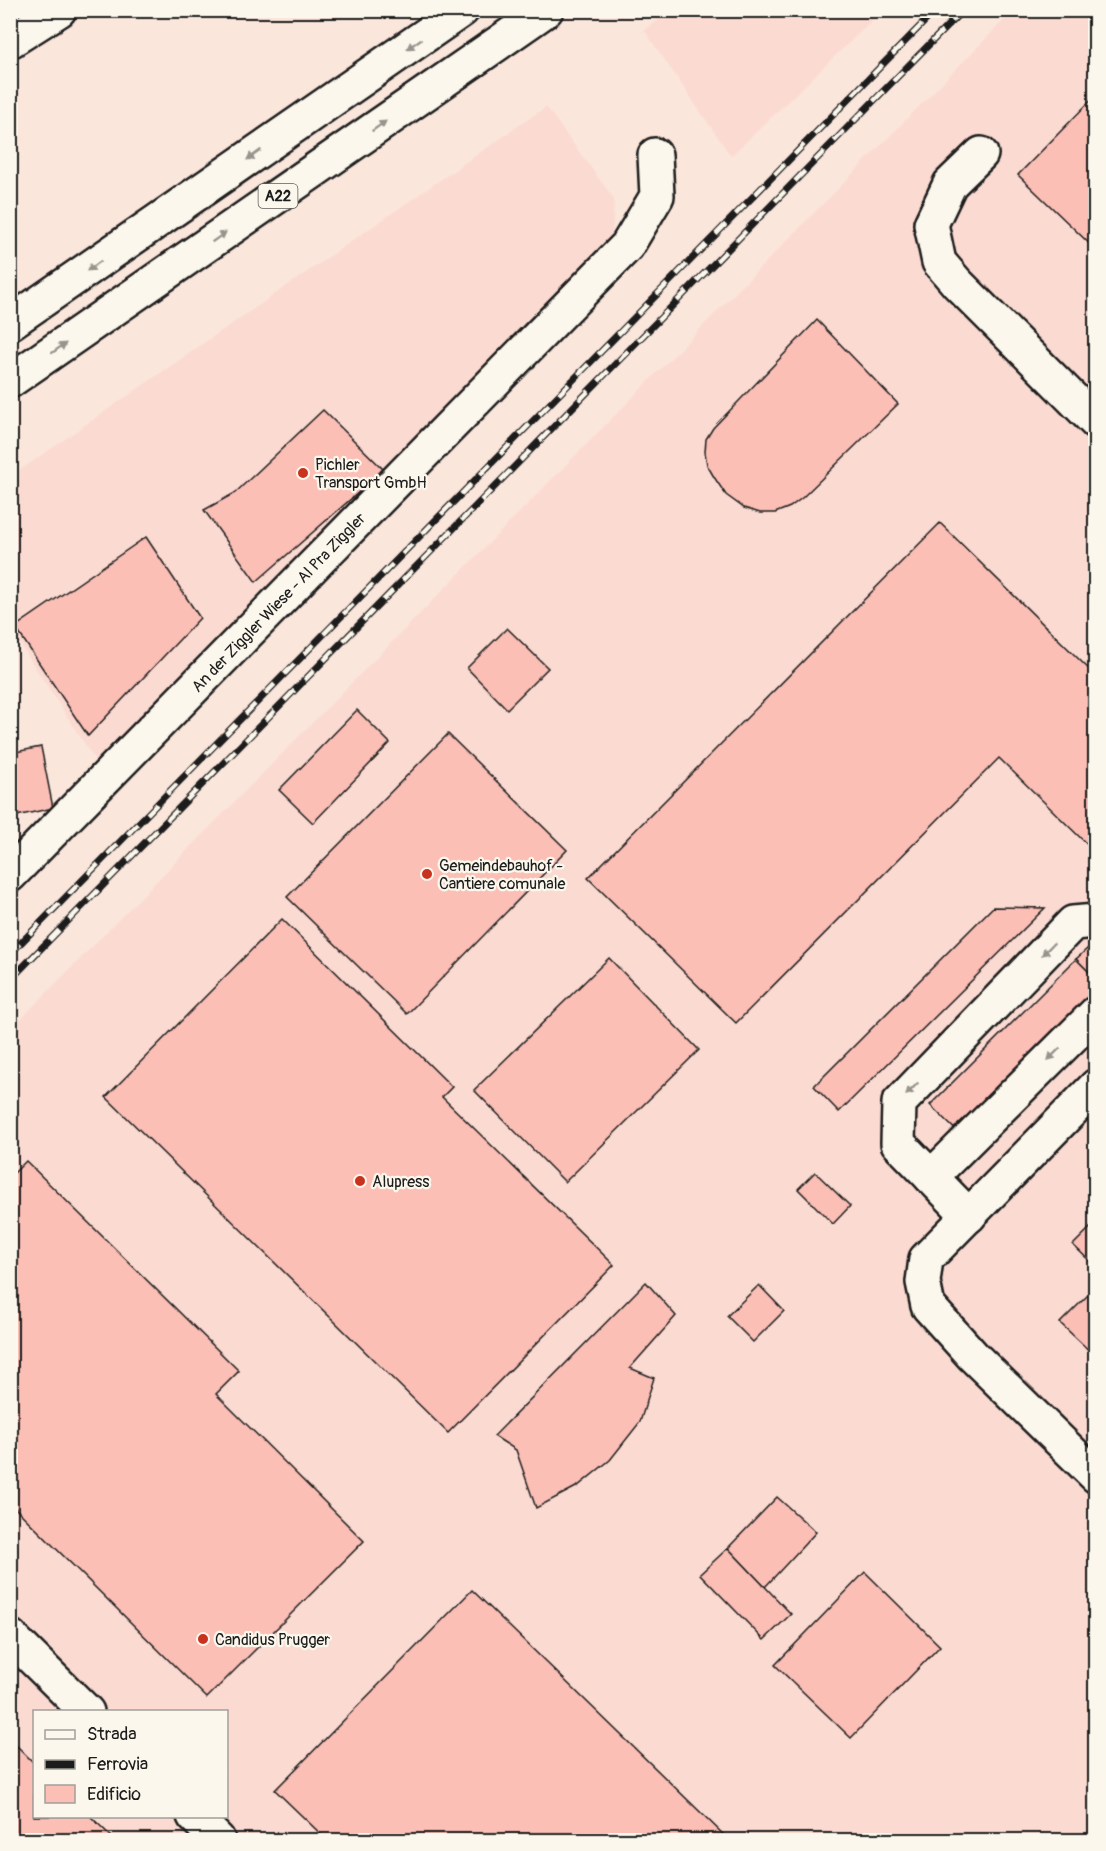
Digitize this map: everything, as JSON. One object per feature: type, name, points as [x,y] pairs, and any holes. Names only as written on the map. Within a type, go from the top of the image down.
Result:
[{"type":"main road","points":[[10,41],[59,10]]},
{"type":"main road","points":[[10,323],[462,10]]},
{"type":"main road","name":"A22","points":[[10,381],[546,10]]},
{"type":"main road","points":[[981,154],[950,184],[931,224],[939,262],[1095,422]]},
{"type":"main road","name":"An der Ziggler Wiese - Al Pra Ziggler","points":[[10,875],[627,246],[657,196],[656,155]]},
{"type":"main road","points":[[969,1216],[898,1143],[899,1103],[1073,923],[1095,921]]},
{"type":"main road","points":[[931,1177],[1095,1013]]},
{"type":"main road","points":[[1095,1086],[926,1259],[923,1282],[928,1306],[973,1356],[1095,1476]]},
{"type":"main road","points":[[10,1636],[85,1710]]},
{"type":"main road","points":[[196,1818],[218,1840]]},
{"type":"shaded area","points":[[671,11],[882,11],[731,156],[644,30]]},
{"type":"shaded area","points":[[1013,11],[1095,11],[1095,1840],[11,1840],[10,1030]]},
{"type":"shaded area","points":[[546,107],[614,199],[612,238],[362,504],[97,763],[11,630],[10,477]]},
{"type":"building","points":[[1096,95],[1096,250],[1018,175]]},
{"type":"building","points":[[817,320],[898,404],[790,507],[775,513],[760,513],[744,508],[726,495],[707,465],[706,439],[713,428]]},
{"type":"building","points":[[323,410],[384,470],[256,582],[204,510],[235,493]]},
{"type":"building","points":[[940,523],[1096,676],[1096,853],[999,758],[736,1023],[588,878]]},
{"type":"building","points":[[146,537],[200,618],[88,736],[15,627]]},
{"type":"building","points":[[507,628],[548,668],[507,709],[467,668]]},
{"type":"building","points":[[357,710],[390,743],[313,823],[279,790]]},
{"type":"building","name":"Gemeindebauhof - Cantiere comunale","points":[[448,734],[567,850],[407,1014],[287,897]]},
{"type":"building","points":[[41,747],[53,808],[12,817],[10,753]]},
{"type":"building","points":[[993,907],[1045,908],[839,1112],[814,1086]]},
{"type":"building","name":"Alupress","points":[[282,919],[452,1087],[442,1097],[614,1265],[448,1433],[106,1097]]},
{"type":"building","points":[[1096,941],[1096,979],[1076,959]]},
{"type":"building","points":[[609,958],[699,1050],[565,1182],[474,1090]]},
{"type":"building","points":[[1076,959],[1096,979],[1096,1033],[979,1153],[930,1105]]},
{"type":"building","points":[[26,1161],[239,1371],[216,1394],[364,1541],[207,1698],[10,1503],[10,1177]]},
{"type":"building","points":[[815,1172],[850,1206],[833,1224],[798,1189]]},
{"type":"building","points":[[1096,1222],[1096,1267],[1073,1245]]},
{"type":"building","points":[[646,1282],[676,1316],[630,1368],[654,1378],[640,1422],[610,1460],[578,1486],[536,1508],[516,1450],[494,1436]]},
{"type":"building","points":[[759,1285],[784,1311],[753,1342],[727,1316]]},
{"type":"building","points":[[1096,1287],[1096,1357],[1060,1323]]},
{"type":"building","points":[[777,1497],[816,1532],[765,1587],[728,1548]]},
{"type":"building","points":[[728,1548],[791,1614],[764,1640],[700,1574]]},
{"type":"building","points":[[865,1572],[940,1646],[851,1738],[775,1665]]},
{"type":"building","points":[[472,1590],[729,1840],[327,1840],[275,1790]]},
{"type":"building","points":[[10,1739],[33,1762],[33,1818],[92,1818],[115,1840],[10,1840]]},
{"type":"railway","points":[[10,954],[936,10]]},
{"type":"railway","points":[[10,980],[963,10]]},
{"type":"place","name":"Pichler Transport GmbH","points":[[303,473]]},
{"type":"place","name":"Gemeindebauhof - Cantiere comunale","points":[[427,874]]},
{"type":"place","name":"Alupress","points":[[360,1181]]},
{"type":"place","name":"Candidus Prugger","points":[[203,1639]]}]
